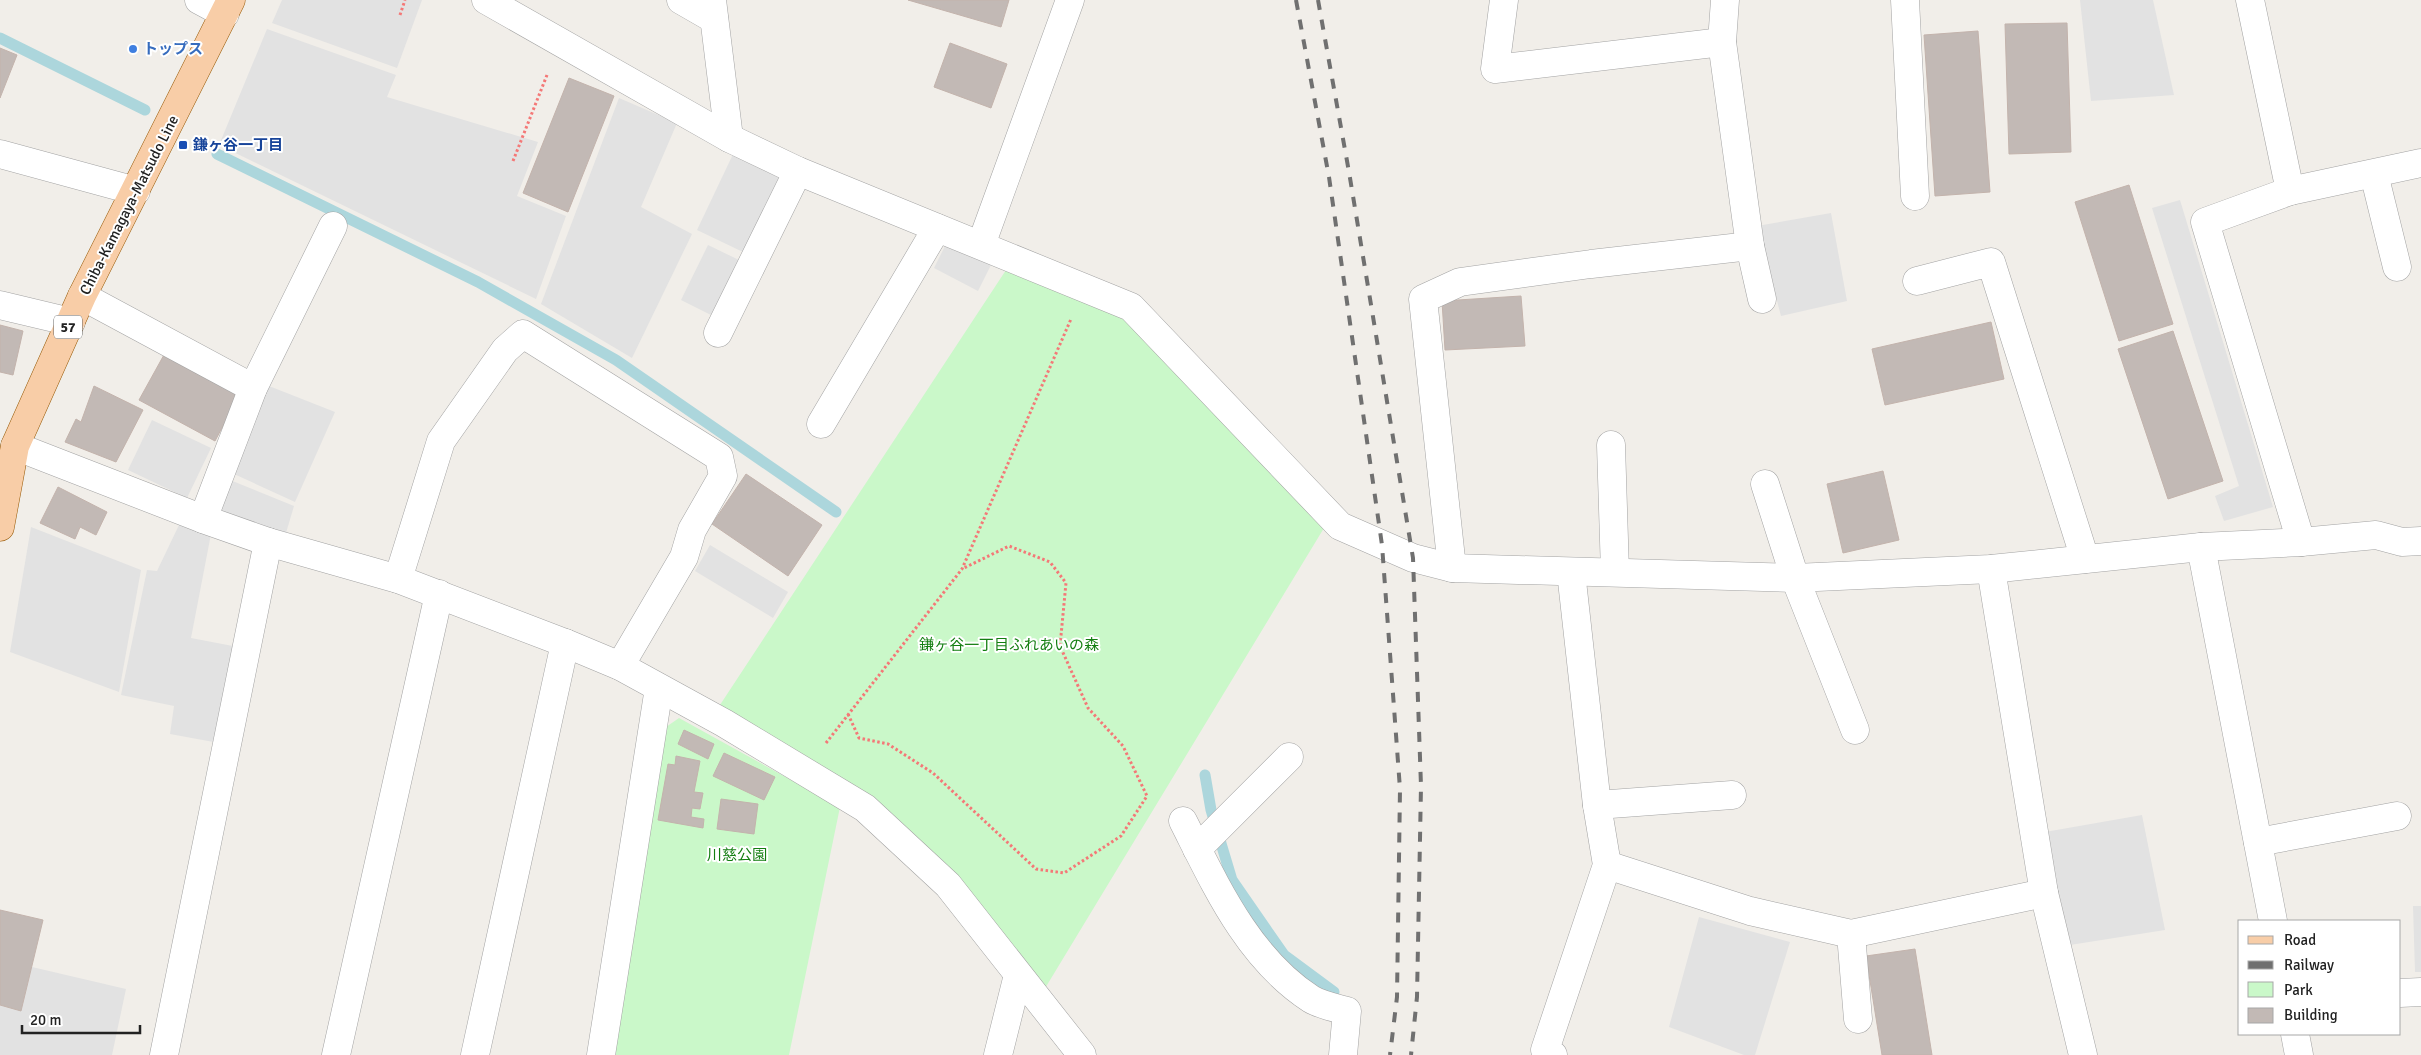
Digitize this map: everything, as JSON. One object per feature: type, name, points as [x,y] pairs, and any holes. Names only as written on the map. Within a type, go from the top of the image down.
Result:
[{"type":"main road","name":"Chiba-Kamagaya-Matsudo Line","points":[[0,527],[2,500],[16,446],[82,296],[228,7]]},
{"type":"street","points":[[199,0],[228,7]]},
{"type":"street","points":[[486,0],[730,138],[798,171],[1131,307],[1340,526],[1413,558],[1452,568],[1795,578],[1991,569],[2201,547],[2301,542],[2376,535],[2402,542],[2421,541]]},
{"type":"street","points":[[681,0],[713,9],[730,138]]},
{"type":"street","points":[[981,245],[1070,0]]},
{"type":"street","points":[[1504,0],[1495,69],[1722,42]]},
{"type":"street","points":[[1725,0],[1722,42],[1750,246],[1762,299]]},
{"type":"street","points":[[1905,0],[1915,196]]},
{"type":"street","points":[[2250,0],[2290,191]]},
{"type":"street","points":[[0,154],[136,191]]},
{"type":"street","points":[[2301,542],[2205,222],[2290,191],[2421,163]]},
{"type":"street","points":[[718,333],[798,171]]},
{"type":"street","points":[[2374,174],[2397,266]]},
{"type":"street","points":[[203,518],[253,388],[333,226]]},
{"type":"street","points":[[821,424],[937,228]]},
{"type":"street","points":[[1452,568],[1423,299],[1460,282],[1591,264],[1750,246]]},
{"type":"street","points":[[1916,282],[1990,262],[2085,559]]},
{"type":"street","points":[[82,296],[253,388]]},
{"type":"street","points":[[0,305],[71,322]]},
{"type":"street","points":[[398,579],[441,442],[505,350],[523,334],[719,457],[723,476],[692,530],[684,556],[620,666]]},
{"type":"street","points":[[1611,445],[1615,572]]},
{"type":"street","points":[[16,446],[268,542],[398,579],[565,643],[620,666],[724,724],[864,808],[948,885],[1082,1055]]},
{"type":"street","points":[[1764,484],[1795,578],[1855,730]]},
{"type":"street","points":[[164,1055],[268,542]]},
{"type":"street","points":[[2201,547],[2273,920]]},
{"type":"street","points":[[1991,569],[2044,893],[2083,1055]]},
{"type":"street","points":[[1553,1055],[1545,1050],[1607,865],[1597,805],[1571,572]]},
{"type":"street","points":[[336,1055],[439,594]]},
{"type":"street","points":[[475,1055],[565,643]]},
{"type":"street","points":[[601,1055],[659,688]]},
{"type":"street","points":[[1197,848],[1289,757]]},
{"type":"street","points":[[1597,805],[1732,795]]},
{"type":"street","points":[[2258,842],[2397,816]]},
{"type":"street","points":[[1183,821],[1231,911],[1256,948],[1283,976],[1312,1000],[1347,1011],[1343,1055]]},
{"type":"street","points":[[1607,865],[1750,911],[1851,934],[2044,893]]},
{"type":"street","points":[[1851,934],[1858,1018]]},
{"type":"street","points":[[998,1055],[1018,975]]},
{"type":"street","points":[[2401,993],[2421,992]]},
{"type":"street","points":[[2295,1035],[2299,1055]]},
{"type":"path","points":[[400,15],[405,0]]},
{"type":"path","points":[[513,161],[560,42]]},
{"type":"path","points":[[804,772],[962,569],[1085,288]]},
{"type":"path","points":[[848,714],[859,738],[888,744],[933,773],[1036,869],[1064,873],[1122,836],[1146,796],[1123,746],[1088,708],[1060,646],[1066,583],[1050,562],[1010,546],[962,569]]},
{"type":"green space","name":"鎌ヶ谷一丁目ふれあいの森","points":[[1008,267],[1121,316],[1324,528],[1044,990],[977,904],[716,711]]},
{"type":"green space","name":"川慈公園","points":[[679,718],[840,807],[789,1055],[612,1055],[666,727]]},
{"type":"shaded area","points":[[282,0],[422,0],[397,68],[272,23]]},
{"type":"shaded area","points":[[2080,0],[2153,0],[2174,95],[2091,101]]},
{"type":"shaded area","points":[[267,29],[396,75],[387,97],[538,142],[517,196],[566,216],[536,299],[219,145]]},
{"type":"shaded area","points":[[619,98],[677,123],[641,207],[692,234],[632,358],[541,304]]},
{"type":"shaded area","points":[[735,150],[776,168],[780,182],[743,252],[697,230]]},
{"type":"shaded area","points":[[2180,200],[2273,507],[2224,521],[2215,496],[2239,486],[2152,208]]},
{"type":"shaded area","points":[[1831,213],[1847,301],[1781,316],[1757,226]]},
{"type":"shaded area","points":[[948,240],[992,263],[978,291],[934,268]]},
{"type":"shaded area","points":[[708,245],[739,260],[711,315],[681,300]]},
{"type":"shaded area","points":[[269,386],[335,412],[295,502],[234,474]]},
{"type":"shaded area","points":[[152,420],[211,448],[187,498],[128,470]]},
{"type":"shaded area","points":[[230,480],[294,506],[286,533],[219,511]]},
{"type":"shaded area","points":[[179,525],[211,534],[191,638],[238,647],[219,743],[170,734],[174,706],[121,695],[147,570],[157,571]]},
{"type":"shaded area","points":[[31,527],[141,570],[119,692],[10,652]]},
{"type":"shaded area","points":[[710,545],[788,592],[773,618],[695,571]]},
{"type":"shaded area","points":[[2142,815],[2165,930],[2070,945],[2045,832]]},
{"type":"shaded area","points":[[2413,906],[2421,906],[2421,972],[2415,972]]},
{"type":"shaded area","points":[[1699,917],[1790,942],[1755,1055],[1744,1055],[1669,1027]]},
{"type":"shaded area","points":[[32,967],[126,989],[112,1055],[0,1055],[0,1005],[21,1010]]},
{"type":"building","points":[[908,0],[1009,0],[1001,27]]},
{"type":"building","points":[[2067,23],[2071,152],[2009,154],[2005,24]]},
{"type":"building","points":[[1978,31],[1990,192],[1935,196],[1924,35]]},
{"type":"building","points":[[950,43],[1007,64],[991,108],[934,87]]},
{"type":"building","points":[[0,48],[17,55],[0,98]]},
{"type":"building","points":[[569,78],[614,96],[568,212],[523,193]]},
{"type":"building","points":[[2129,185],[2173,324],[2119,341],[2075,202]]},
{"type":"building","points":[[1521,296],[1525,346],[1445,350],[1442,301]]},
{"type":"building","points":[[1991,322],[2004,379],[1885,405],[1872,349]]},
{"type":"building","points":[[0,325],[23,331],[13,375],[0,372]]},
{"type":"building","points":[[2173,331],[2223,481],[2168,499],[2118,349]]},
{"type":"building","points":[[165,353],[240,394],[215,441],[139,400]]},
{"type":"building","points":[[94,386],[143,410],[116,462],[65,442],[76,419],[81,422]]},
{"type":"building","points":[[1883,471],[1899,540],[1843,553],[1827,484]]},
{"type":"building","points":[[746,474],[822,525],[788,576],[712,524]]},
{"type":"building","points":[[58,487],[107,512],[96,535],[80,527],[75,539],[40,523]]},
{"type":"building","points":[[684,730],[714,744],[708,759],[678,744]]},
{"type":"building","points":[[724,753],[775,777],[764,800],[713,776]]},
{"type":"building","points":[[676,756],[700,761],[694,792],[703,793],[700,809],[692,808],[691,817],[704,819],[703,828],[658,820],[668,764],[675,765]]},
{"type":"building","points":[[721,799],[758,804],[754,834],[717,829]]},
{"type":"building","points":[[0,910],[43,920],[21,1011],[0,1005]]},
{"type":"building","points":[[1915,949],[1932,1055],[1882,1055],[1866,956]]},
{"type":"waterway","points":[[0,38],[145,110]]},
{"type":"waterway","points":[[217,154],[478,282],[616,360],[836,512]]},
{"type":"waterway","points":[[1205,775],[1211,810],[1232,880],[1284,955],[1334,992]]},
{"type":"railway","points":[[1296,0],[1329,177],[1382,545],[1400,789],[1397,997],[1390,1055]]},
{"type":"railway","points":[[1318,0],[1349,172],[1413,558],[1421,786],[1417,997],[1411,1055]]},
{"type":"place","name":"トップス","points":[[133,49]]},
{"type":"place","name":"鎌ヶ谷一丁目","points":[[183,145]]}]
